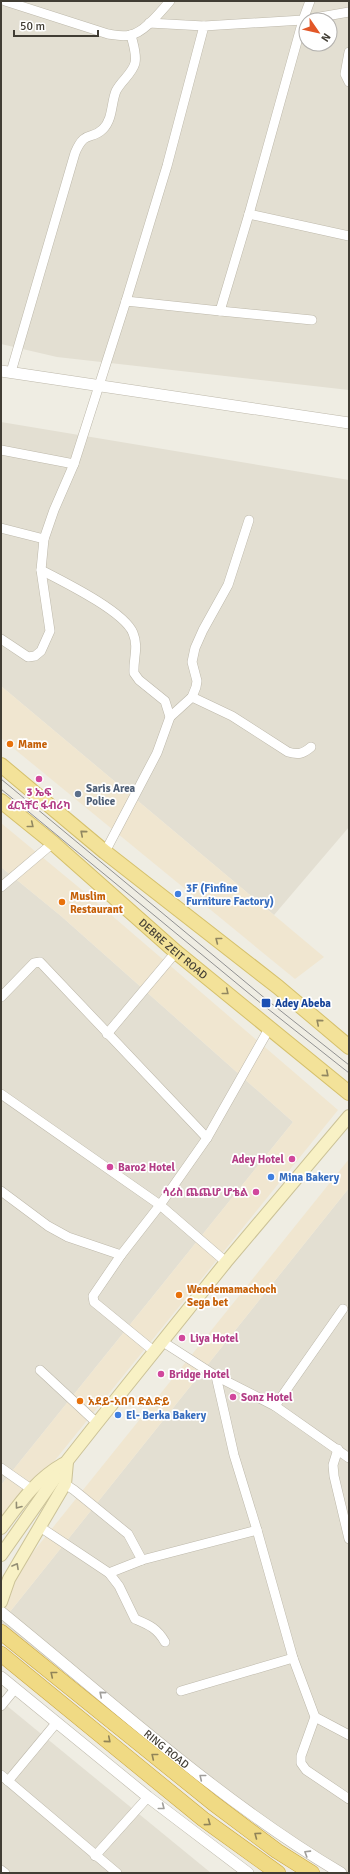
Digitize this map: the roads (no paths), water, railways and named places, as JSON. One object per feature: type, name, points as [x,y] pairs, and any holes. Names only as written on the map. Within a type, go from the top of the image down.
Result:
[{"type":"highway","name":"RING ROAD","points":[[1,1632],[213,1803],[277,1851],[312,1873]]},
{"type":"highway","points":[[1,1654],[98,1732],[202,1819],[278,1873]]},
{"type":"main road","points":[[1,765],[105,852],[278,987],[349,1047]]},
{"type":"main road","name":"DEBRE ZEIT ROAD","points":[[1,801],[53,842],[176,952],[349,1093]]},
{"type":"main road","points":[[1,1555],[67,1461],[164,1342],[226,1262],[349,1116]]},
{"type":"main road","points":[[1,1602],[9,1579],[65,1484],[67,1461]]},
{"type":"main road","points":[[1,1528],[31,1489],[44,1476],[67,1461]]},
{"type":"street","points":[[5,1],[108,34],[131,35],[149,23],[170,1]]},
{"type":"street","points":[[306,12],[310,1]]},
{"type":"street","points":[[338,14],[349,12]]},
{"type":"street","points":[[149,23],[204,26],[298,20]]},
{"type":"street","points":[[1,639],[28,656],[35,656],[41,651],[50,630],[41,570],[44,539],[54,510],[74,464],[126,301],[167,166],[204,26]]},
{"type":"street","points":[[131,35],[135,62],[131,71],[116,92],[108,121],[103,129],[94,134],[85,136],[79,142],[74,153],[6,372],[349,423]]},
{"type":"street","points":[[220,311],[249,214],[298,38]]},
{"type":"street","points":[[349,52],[345,74],[349,82]]},
{"type":"street","points":[[249,214],[349,236]]},
{"type":"street","points":[[126,301],[312,320]]},
{"type":"street","points":[[1,450],[74,464]]},
{"type":"street","points":[[105,852],[157,753],[170,717],[192,697],[197,680],[192,662],[195,648],[203,630],[228,585],[249,520]]},
{"type":"street","points":[[1,528],[44,539]]},
{"type":"street","points":[[41,570],[95,599],[122,619],[133,632],[136,648],[134,673],[139,680],[165,701],[170,717]]},
{"type":"street","points":[[192,697],[232,716],[288,752],[297,754],[305,753],[311,747]]},
{"type":"street","points":[[1,887],[53,842]]},
{"type":"street","points":[[107,1034],[176,952]]},
{"type":"street","points":[[1,997],[34,963],[40,962],[207,1138]]},
{"type":"street","points":[[155,1352],[94,1302],[93,1296],[121,1255],[160,1204],[207,1138],[270,1028]]},
{"type":"street","points":[[1,1094],[160,1204],[226,1262]]},
{"type":"street","points":[[1,1191],[48,1226],[68,1237],[121,1255]]},
{"type":"street","points":[[275,1406],[343,1309]]},
{"type":"street","points":[[164,1342],[216,1376],[275,1406],[345,1452],[333,1465],[334,1476],[349,1539]]},
{"type":"street","points":[[40,1370],[98,1423]]},
{"type":"street","points":[[216,1376],[234,1455],[293,1658],[315,1717],[301,1756],[301,1763],[306,1770],[349,1799]]},
{"type":"street","points":[[1,1468],[31,1489]]},
{"type":"street","points":[[65,1484],[128,1534],[142,1560]]},
{"type":"street","points":[[40,1527],[109,1573],[119,1586],[135,1620],[149,1624],[160,1632],[165,1642]]},
{"type":"street","points":[[109,1573],[142,1560],[257,1530]]},
{"type":"street","name":"RING ROAD","points":[[1,1612],[244,1810],[305,1852],[341,1873]]},
{"type":"street","points":[[181,1691],[293,1658]]},
{"type":"street","points":[[1,1677],[148,1797],[248,1873]]},
{"type":"street","points":[[1,1706],[15,1689]]},
{"type":"street","points":[[315,1717],[349,1735]]},
{"type":"street","points":[[56,1722],[4,1779],[113,1872]]},
{"type":"street","points":[[95,1856],[148,1797]]},
{"type":"street","points":[[1,1870],[5,1873]]},
{"type":"tram line","points":[[1,779],[267,1000],[349,1065]]},
{"type":"tram line","points":[[1,789],[263,1005],[349,1073]]},
{"type":"place","name":"Mame","points":[[10,744]]},
{"type":"place","name":"3 ኤፍ ፈርኒቸር ፋብሪካ","points":[[39,779]]},
{"type":"place","name":"Saris Area Police","points":[[78,794]]},
{"type":"place","name":"3F (Finfine Furniture Factory)","points":[[178,894]]},
{"type":"place","name":"Muslim Restaurant","points":[[62,902]]},
{"type":"place","name":"Adey Abeba","points":[[266,1003]]},
{"type":"place","name":"Adey Hotel","points":[[292,1159]]},
{"type":"place","name":"Baro2 Hotel","points":[[110,1167]]},
{"type":"place","name":"Mina Bakery","points":[[271,1177]]},
{"type":"place","name":"ሳሪስ ጨጨሆ ሆቴል","points":[[256,1192]]},
{"type":"place","name":"Wendemamachoch Sega bet","points":[[179,1295]]},
{"type":"place","name":"Liya Hotel","points":[[182,1338]]},
{"type":"place","name":"Bridge Hotel","points":[[161,1374]]},
{"type":"place","name":"Sonz Hotel","points":[[233,1397]]},
{"type":"place","name":"አደይ-አበባ ድልድይ","points":[[80,1401]]},
{"type":"place","name":"El- Berka Bakery","points":[[118,1415]]}]
